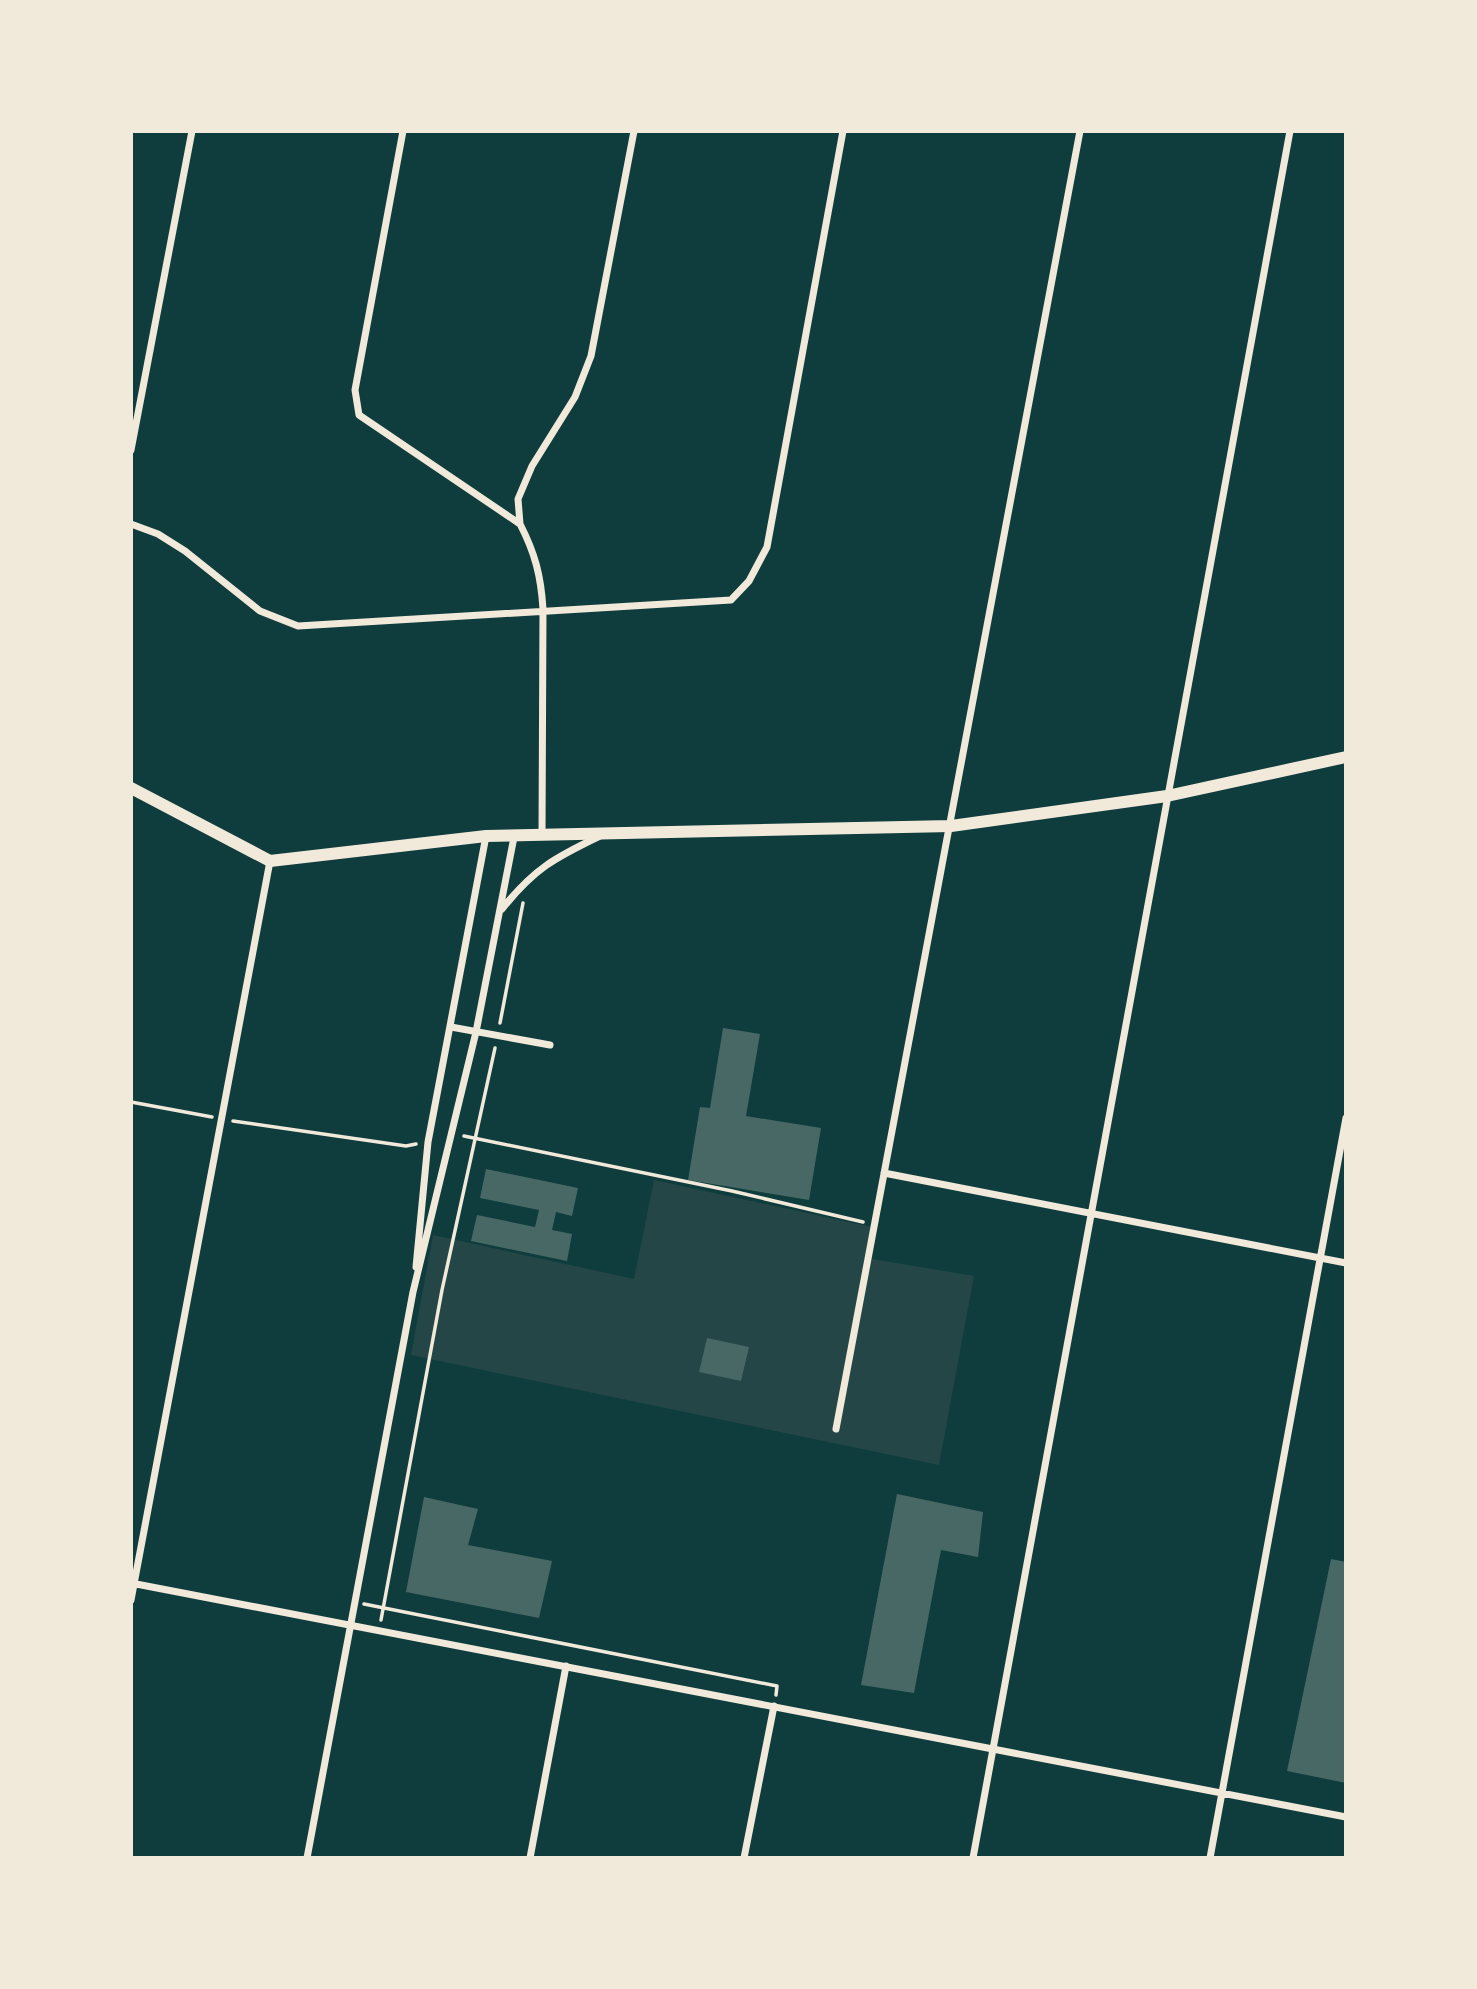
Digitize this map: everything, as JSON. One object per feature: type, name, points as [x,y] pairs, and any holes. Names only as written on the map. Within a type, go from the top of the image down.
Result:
[{"type":"street","points":[[131,450],[192,131]]},
{"type":"street","points":[[403,131],[355,390],[359,415],[520,524]]},
{"type":"street","points":[[542,836],[541,574],[520,524],[518,499],[532,467],[575,397],[591,356],[634,131]]},
{"type":"street","points":[[131,524],[158,534],[185,551],[260,611],[298,625],[731,600],[749,581],[767,547],[844,131]]},
{"type":"street","points":[[836,1429],[1080,131]]},
{"type":"street","points":[[972,1858],[1290,131]]},
{"type":"street","points":[[131,788],[270,861],[486,836],[951,826],[1167,796],[1346,757]]},
{"type":"street","points":[[500,912],[526,879],[554,858],[603,835]]},
{"type":"street","points":[[414,1292],[428,1142],[486,836]]},
{"type":"street","points":[[307,1858],[414,1292],[476,1032],[514,837]]},
{"type":"street","points":[[131,1601],[270,861]]},
{"type":"street","points":[[451,1027],[551,1045]]},
{"type":"street","points":[[1210,1858],[1318,1258],[1346,1118]]},
{"type":"street","points":[[884,1173],[1346,1263]]},
{"type":"street","points":[[133,1584],[379,1629],[1346,1817]]},
{"type":"street","points":[[530,1858],[566,1666]]},
{"type":"street","points":[[744,1858],[774,1706]]},
{"type":"path","points":[[379,1629],[442,1290],[498,1035],[526,879]]},
{"type":"path","points":[[131,1102],[221,1119],[406,1146],[428,1142]]},
{"type":"path","points":[[453,1133],[732,1191],[874,1225]]},
{"type":"path","points":[[355,1603],[777,1686],[774,1706]]},
{"type":"shaded area","points":[[654,1180],[876,1228],[872,1259],[974,1276],[939,1465],[411,1355],[433,1235],[634,1279]]},
{"type":"building","points":[[723,1028],[760,1034],[746,1116],[821,1128],[809,1200],[688,1180],[700,1107],[710,1108]]},
{"type":"building","points":[[486,1169],[578,1188],[572,1216],[556,1212],[552,1230],[572,1234],[567,1261],[471,1241],[477,1215],[535,1227],[539,1210],[480,1198]]},
{"type":"building","points":[[707,1338],[749,1347],[741,1381],[699,1372]]},
{"type":"building","points":[[897,1494],[983,1512],[978,1557],[941,1550],[914,1693],[861,1685]]},
{"type":"building","points":[[424,1497],[478,1509],[468,1545],[552,1561],[539,1618],[406,1592]]},
{"type":"building","points":[[1331,1559],[1346,1562],[1346,1783],[1287,1771]]}]
